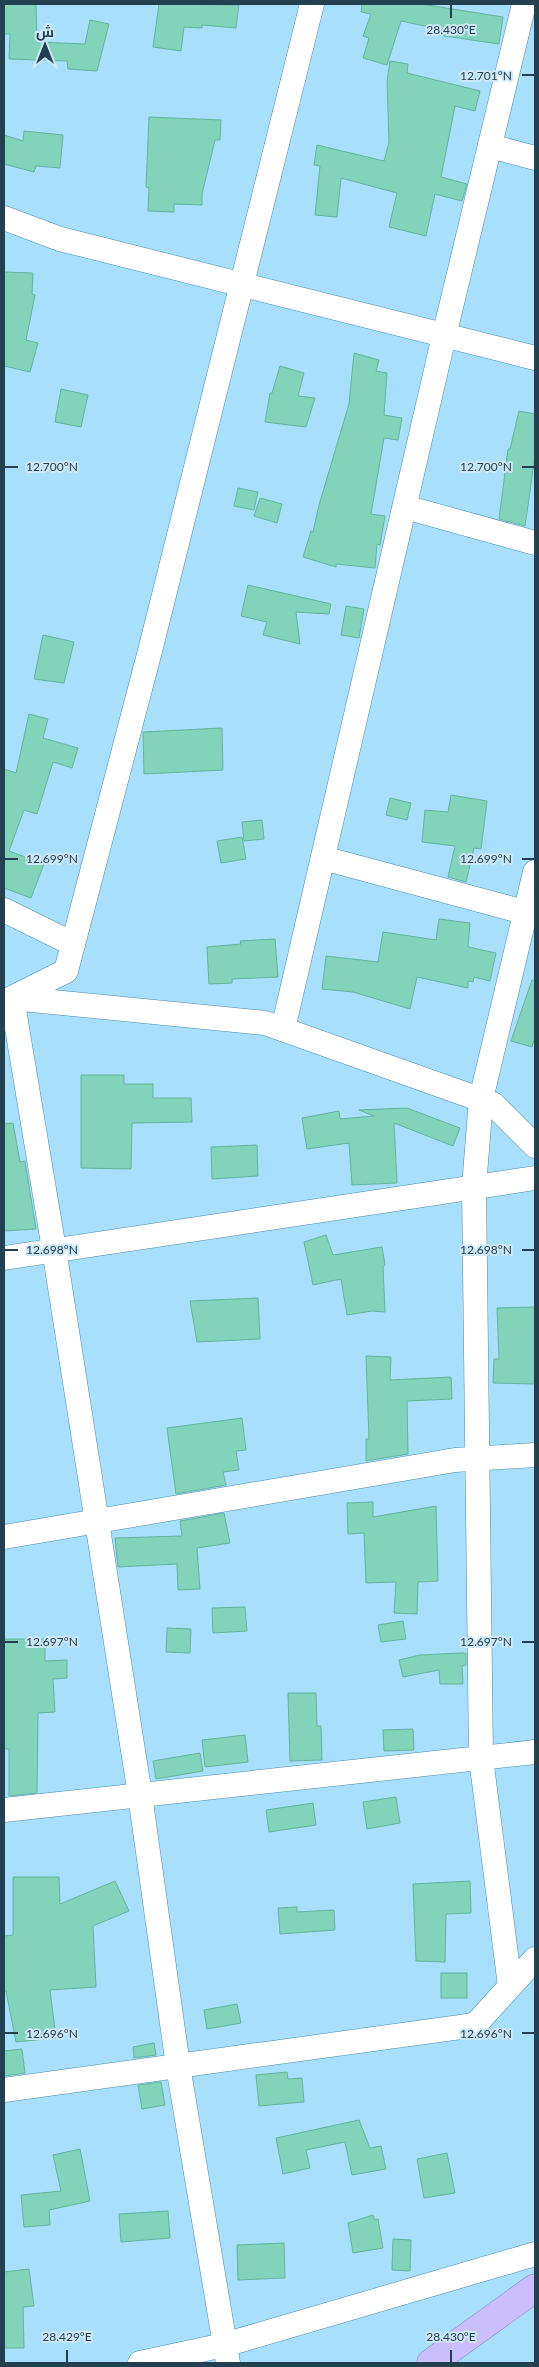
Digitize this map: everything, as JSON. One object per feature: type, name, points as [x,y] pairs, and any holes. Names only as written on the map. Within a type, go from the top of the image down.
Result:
[{"type":"highway","points":[[431,2363],[535,2288]]},
{"type":"street","points":[[8,1000],[66,971],[151,647],[312,4]]},
{"type":"street","points":[[283,1029],[444,336],[524,4]]},
{"type":"street","points":[[490,146],[535,158]]},
{"type":"street","points":[[4,218],[60,239],[241,286],[535,358]]},
{"type":"street","points":[[404,507],[535,542]]},
{"type":"street","points":[[323,858],[530,914]]},
{"type":"street","points":[[510,1986],[481,1758],[474,1187],[481,1099],[530,914],[535,872]]},
{"type":"street","points":[[4,910],[73,944]]},
{"type":"street","points":[[8,1000],[265,1023],[493,1104],[535,1146]]},
{"type":"street","points":[[8,1000],[54,1249],[140,1795],[178,2066],[226,2354]]},
{"type":"street","points":[[4,1258],[535,1178]]},
{"type":"street","points":[[4,1537],[455,1460],[535,1455]]},
{"type":"street","points":[[4,1810],[535,1752]]},
{"type":"street","points":[[4,2090],[475,2025],[535,1959]]},
{"type":"street","points":[[140,2363],[226,2354],[535,2254]]},
{"type":"building","points":[[4,4],[36,4],[37,42],[85,44],[90,20],[109,24],[97,71],[68,69],[67,61],[9,59],[10,34],[4,34]]},
{"type":"building","points":[[159,4],[239,5],[236,28],[202,25],[202,28],[184,27],[181,51],[153,47]]},
{"type":"building","points":[[362,4],[421,4],[503,17],[499,44],[438,35],[439,29],[401,21],[387,65],[363,58],[369,38],[363,36],[371,14],[361,12]]},
{"type":"building","points":[[390,61],[408,64],[407,73],[480,91],[475,111],[455,106],[441,177],[467,184],[462,201],[435,194],[426,236],[389,227],[397,193],[341,178],[337,217],[315,215],[320,166],[314,165],[317,145],[384,161],[389,142],[387,81]]},
{"type":"building","points":[[149,117],[221,120],[220,140],[215,140],[202,194],[202,205],[174,204],[174,212],[148,211],[149,188],[146,187]]},
{"type":"building","points":[[24,131],[63,135],[60,168],[36,166],[34,172],[4,164],[4,135],[23,141]]},
{"type":"building","points":[[4,272],[33,273],[32,294],[35,295],[26,340],[38,343],[30,372],[4,366]]},
{"type":"building","points":[[354,353],[379,360],[376,371],[387,373],[384,415],[402,418],[398,440],[384,438],[371,514],[385,516],[380,545],[377,544],[375,568],[336,564],[336,567],[303,557],[311,531],[313,532],[319,505],[349,404]]},
{"type":"building","points":[[280,366],[304,373],[298,396],[315,398],[306,427],[265,422],[270,393],[272,393]]},
{"type":"building","points":[[61,389],[88,395],[81,427],[55,422]]},
{"type":"building","points":[[519,411],[535,414],[535,456],[525,526],[499,519],[508,449],[510,449]]},
{"type":"building","points":[[238,488],[258,492],[254,510],[234,506]]},
{"type":"building","points":[[260,498],[282,504],[277,523],[254,516]]},
{"type":"building","points":[[248,585],[331,604],[329,614],[296,612],[300,644],[263,635],[267,622],[241,616]]},
{"type":"building","points":[[346,606],[364,609],[359,638],[341,635]]},
{"type":"building","points":[[43,635],[74,642],[64,683],[34,679]]},
{"type":"building","points":[[29,714],[48,719],[43,738],[78,748],[72,768],[53,762],[37,814],[24,810],[9,851],[44,864],[31,898],[4,888],[4,769],[16,773]]},
{"type":"building","points":[[222,728],[223,770],[144,774],[143,732]]},
{"type":"building","points":[[451,795],[487,801],[481,849],[474,848],[466,882],[448,877],[455,846],[422,842],[425,810],[448,812]]},
{"type":"building","points":[[390,798],[411,803],[407,820],[386,815]]},
{"type":"building","points":[[262,820],[264,839],[244,841],[242,822]]},
{"type":"building","points":[[242,837],[246,859],[221,863],[217,841]]},
{"type":"building","points":[[439,919],[470,923],[468,947],[496,953],[490,981],[474,977],[473,982],[468,981],[468,988],[417,977],[410,1009],[353,992],[322,989],[326,956],[378,962],[383,932],[436,940]]},
{"type":"building","points":[[275,939],[278,977],[232,979],[232,983],[209,984],[207,947],[241,944],[240,941]]},
{"type":"building","points":[[532,980],[535,980],[535,1037],[532,1047],[511,1041]]},
{"type":"building","points":[[81,1075],[124,1075],[124,1084],[153,1084],[153,1098],[191,1098],[192,1122],[132,1123],[131,1169],[81,1168]]},
{"type":"building","points":[[407,1108],[460,1128],[453,1146],[394,1123],[397,1183],[352,1185],[349,1143],[307,1149],[302,1118],[339,1111],[340,1119],[374,1116],[359,1110]]},
{"type":"building","points":[[13,1123],[20,1162],[25,1161],[36,1229],[4,1231],[4,1124]]},
{"type":"building","points":[[257,1145],[258,1176],[212,1179],[211,1147]]},
{"type":"building","points":[[326,1235],[333,1255],[382,1247],[385,1265],[383,1266],[385,1312],[372,1311],[347,1315],[341,1279],[313,1285],[304,1242]]},
{"type":"building","points":[[258,1298],[260,1339],[197,1342],[190,1301]]},
{"type":"building","points":[[535,1307],[535,1384],[493,1383],[494,1359],[499,1359],[497,1308]]},
{"type":"building","points":[[366,1356],[391,1357],[390,1380],[451,1377],[452,1399],[407,1401],[408,1454],[366,1461],[366,1439],[369,1439]]},
{"type":"building","points":[[242,1418],[246,1450],[236,1451],[239,1470],[223,1472],[226,1485],[176,1494],[167,1428]]},
{"type":"building","points":[[373,1502],[373,1517],[436,1506],[438,1581],[418,1582],[417,1614],[394,1613],[396,1582],[366,1583],[364,1533],[348,1534],[347,1503]]},
{"type":"building","points":[[224,1513],[230,1543],[197,1548],[200,1589],[178,1590],[177,1564],[118,1567],[115,1538],[182,1536],[180,1521]]},
{"type":"building","points":[[245,1607],[247,1631],[213,1633],[212,1608]]},
{"type":"building","points":[[403,1621],[406,1639],[381,1642],[378,1625]]},
{"type":"building","points":[[167,1628],[191,1629],[190,1653],[166,1652]]},
{"type":"building","points":[[4,1639],[45,1639],[45,1661],[67,1660],[67,1678],[53,1679],[55,1712],[38,1713],[37,1793],[9,1796],[9,1749],[4,1749]]},
{"type":"building","points":[[466,1653],[466,1665],[462,1666],[463,1684],[440,1684],[439,1670],[403,1677],[399,1660],[420,1655]]},
{"type":"building","points":[[288,1693],[316,1693],[317,1726],[321,1726],[322,1760],[290,1761]]},
{"type":"building","points":[[413,1729],[414,1750],[384,1751],[383,1730]]},
{"type":"building","points":[[245,1735],[248,1762],[205,1767],[202,1740]]},
{"type":"building","points":[[200,1753],[203,1771],[156,1779],[153,1761]]},
{"type":"building","points":[[396,1797],[400,1823],[367,1829],[363,1802]]},
{"type":"building","points":[[313,1803],[316,1825],[269,1832],[266,1810]]},
{"type":"building","points":[[13,1877],[59,1877],[60,1904],[115,1881],[129,1911],[93,1926],[96,1987],[50,1990],[56,2038],[16,2042],[6,1991],[4,1991],[4,1936],[13,1935]]},
{"type":"building","points":[[470,1881],[471,1913],[446,1914],[445,1962],[416,1961],[413,1884]]},
{"type":"building","points":[[297,1907],[297,1912],[334,1910],[335,1930],[280,1934],[278,1908]]},
{"type":"building","points":[[441,1973],[467,1973],[467,1998],[441,1998]]},
{"type":"building","points":[[237,2004],[241,2023],[207,2029],[204,2010]]},
{"type":"building","points":[[154,2043],[156,2055],[134,2058],[133,2047]]},
{"type":"building","points":[[22,2049],[25,2073],[4,2076],[4,2051]]},
{"type":"building","points":[[287,2072],[288,2079],[302,2078],[304,2102],[259,2106],[256,2075]]},
{"type":"building","points":[[161,2082],[165,2105],[142,2109],[138,2085]]},
{"type":"building","points":[[359,2120],[370,2148],[381,2146],[386,2169],[352,2175],[345,2142],[306,2150],[310,2168],[283,2174],[276,2138]]},
{"type":"building","points":[[80,2149],[90,2201],[49,2210],[50,2225],[24,2227],[21,2195],[61,2191],[53,2155]]},
{"type":"building","points":[[447,2153],[455,2193],[424,2198],[417,2159]]},
{"type":"building","points":[[168,2211],[170,2238],[121,2242],[119,2214]]},
{"type":"building","points":[[373,2215],[375,2220],[378,2219],[383,2248],[353,2253],[348,2223]]},
{"type":"building","points":[[393,2239],[411,2240],[410,2271],[392,2270]]},
{"type":"building","points":[[284,2243],[285,2278],[238,2280],[237,2245]]},
{"type":"building","points":[[29,2269],[34,2306],[23,2307],[24,2348],[4,2348],[4,2272]]}]
